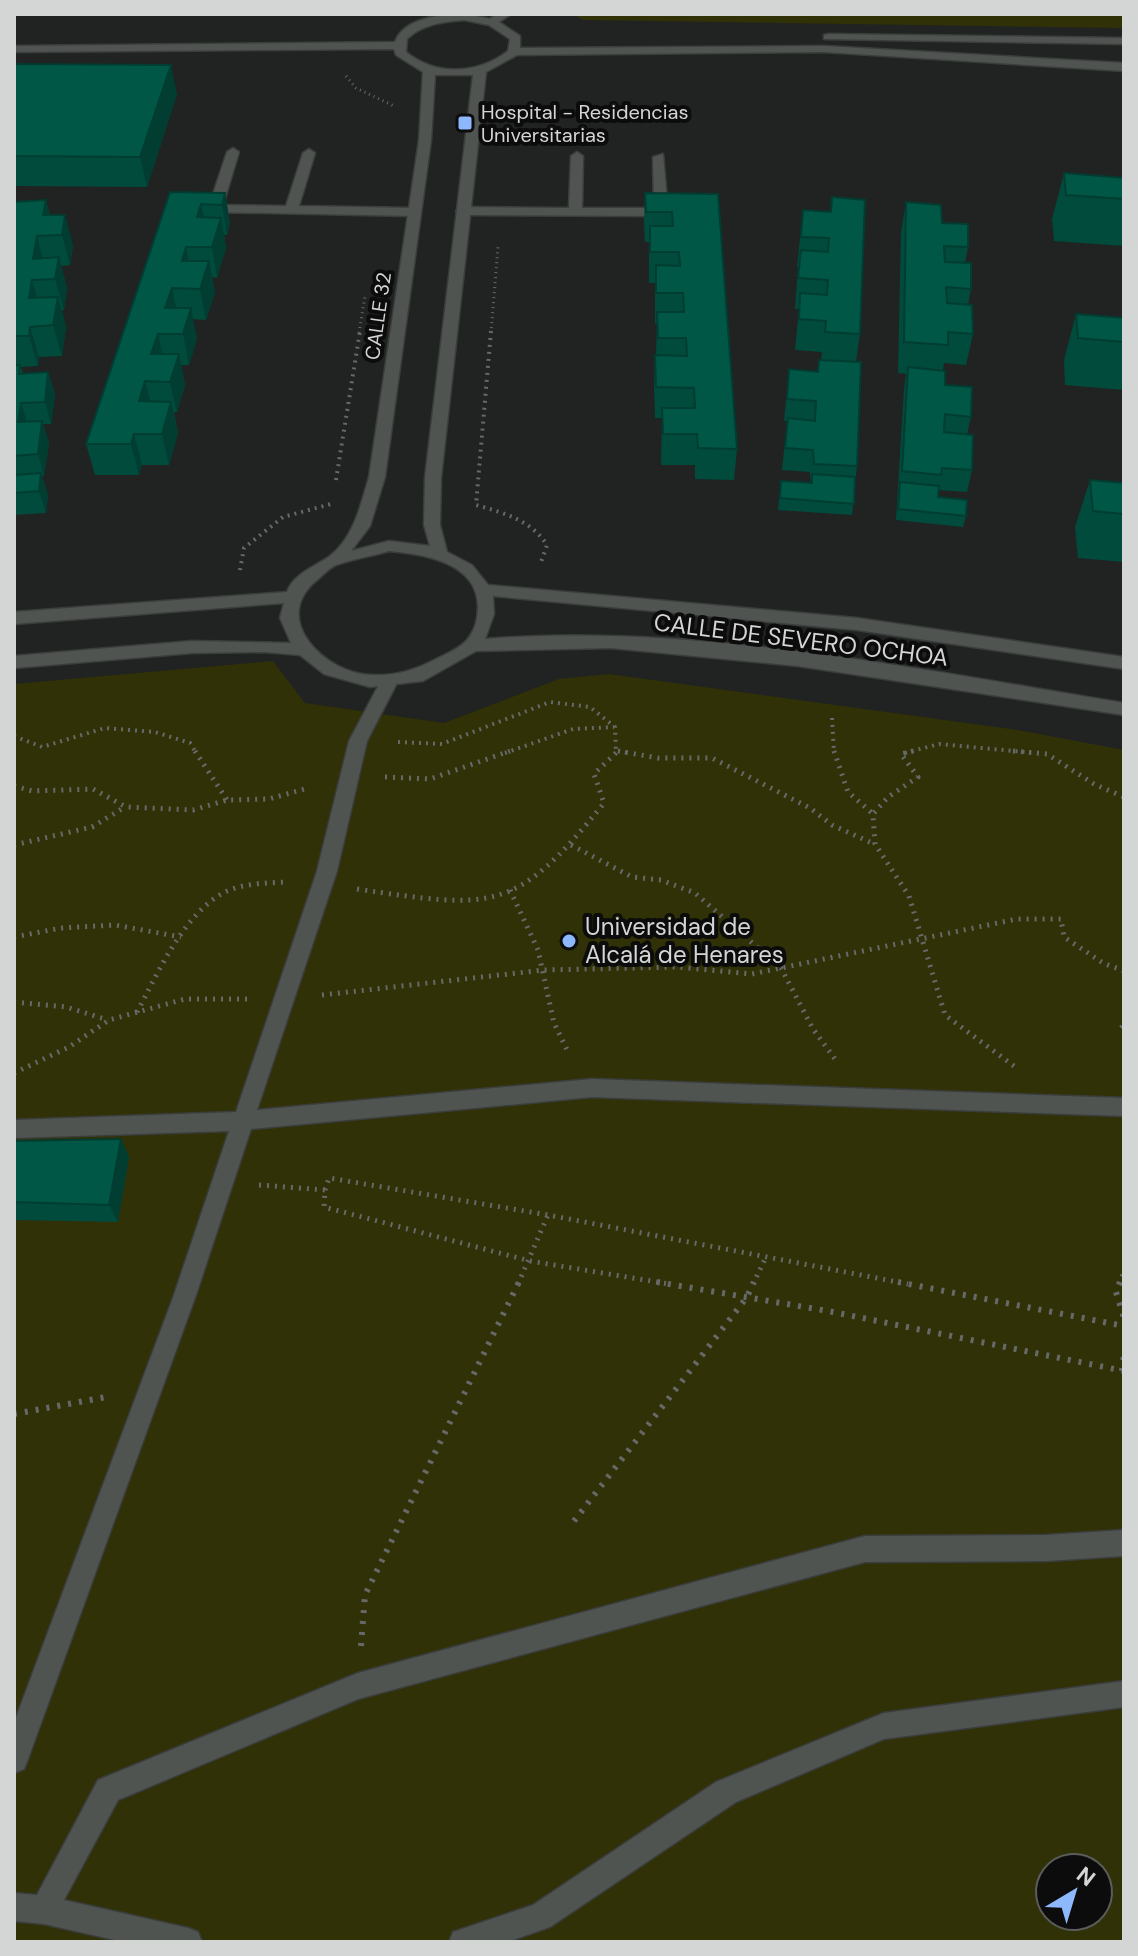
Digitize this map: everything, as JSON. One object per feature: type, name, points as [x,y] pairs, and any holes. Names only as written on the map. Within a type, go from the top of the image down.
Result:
[{"type":"street","points":[[492,22],[505,14]]},
{"type":"street","points":[[398,45],[408,30],[450,16],[492,22],[516,38],[1124,41]]},
{"type":"street","points":[[514,52],[516,38]]},
{"type":"street","points":[[14,49],[398,45]]},
{"type":"street","points":[[398,45],[406,60],[429,70],[480,70],[495,66],[514,52],[824,49],[1124,67]]},
{"type":"street","name":"CALLE 32","points":[[337,557],[362,526],[377,477],[425,140],[429,70]]},
{"type":"street","points":[[440,554],[432,525],[433,478],[480,70]]},
{"type":"street","points":[[233,152],[215,209],[413,212]]},
{"type":"street","points":[[291,210],[309,153]]},
{"type":"street","points":[[575,211],[577,156]]},
{"type":"street","points":[[463,211],[661,212],[659,157]]},
{"type":"street","points":[[389,546],[440,554],[466,569],[483,590],[485,618],[471,646],[450,663],[421,675],[389,681],[334,673],[299,649],[290,632],[287,615],[292,597],[302,582],[337,557],[389,546]]},
{"type":"street","name":"CALLE DE SEVERO OCHOA","points":[[483,590],[857,624],[1124,663]]},
{"type":"street","points":[[14,618],[292,597]]},
{"type":"street","name":"CALLE DE SEVERO OCHOA","points":[[471,646],[538,641],[685,647],[846,665],[1124,709]]},
{"type":"street","points":[[14,662],[261,645],[299,649]]},
{"type":"street","points":[[14,1759],[150,1390],[243,1121],[322,884],[358,741],[389,681]]},
{"type":"street","points":[[14,1129],[243,1121],[592,1088],[1124,1107]]},
{"type":"street","points":[[44,1910],[108,1790],[358,1686],[865,1549],[1046,1548],[1124,1543]]},
{"type":"street","points":[[463,1942],[540,1917],[726,1792],[884,1726],[1124,1694]]},
{"type":"street","points":[[14,1907],[44,1910],[188,1942]]},
{"type":"path","points":[[347,46],[342,71],[356,88],[397,107]]},
{"type":"path","points":[[501,211],[476,505],[508,515],[540,531],[547,545],[541,562]]},
{"type":"path","points":[[335,489],[366,290]]},
{"type":"path","points":[[229,573],[239,573],[244,548],[283,517],[333,504]]},
{"type":"path","points":[[358,741],[442,744],[550,702],[590,707],[615,727],[618,751]]},
{"type":"path","points":[[832,718],[833,749],[848,792],[873,814],[875,844],[909,896],[945,1015],[1061,1105]]},
{"type":"path","points":[[14,786],[32,791],[93,789],[126,807],[193,810],[227,800],[269,799],[351,776],[430,779],[573,729],[615,727]]},
{"type":"path","points":[[14,736],[42,747],[105,728],[155,732],[190,743],[227,800]]},
{"type":"path","points":[[873,814],[888,797],[918,777],[901,754],[939,744],[993,752],[1047,754],[1094,784],[1124,797]]},
{"type":"path","points":[[618,751],[658,758],[712,758],[810,808],[832,825],[875,844]]},
{"type":"path","points":[[136,1013],[181,937],[222,893],[253,884],[322,884],[413,896],[484,900],[531,882],[571,845],[604,803],[594,774],[618,751]]},
{"type":"path","points":[[14,845],[92,827],[126,807]]},
{"type":"path","points":[[571,845],[632,877],[661,880],[695,893],[781,968],[813,1029],[840,1067],[880,1099]]},
{"type":"path","points":[[510,890],[529,924],[544,970],[554,1033],[592,1088]]},
{"type":"path","points":[[14,1073],[69,1047],[109,1020],[185,999],[284,999],[544,970],[678,967],[752,974],[923,941],[1017,919],[1061,919],[1064,937],[1103,963],[1124,971]]},
{"type":"path","points":[[14,937],[61,928],[115,925],[181,937]]},
{"type":"path","points":[[14,1002],[66,1007],[109,1020]]},
{"type":"path","points":[[1124,1326],[548,1215],[329,1178],[325,1190],[324,1207],[530,1261],[747,1297],[1123,1371],[1124,1353]]},
{"type":"path","points":[[222,1183],[325,1190]]},
{"type":"path","points":[[358,1686],[365,1595],[530,1261],[548,1215]]},
{"type":"path","points":[[574,1521],[747,1297],[766,1257]]},
{"type":"path","points":[[1124,1272],[1116,1292],[1124,1318]]},
{"type":"path","points":[[14,1414],[150,1390]]},
{"type":"shaded area","points":[[573,14],[1124,14],[1124,28],[583,20]]},
{"type":"shaded area","name":"Universidad de Alcalá de Henares","points":[[273,661],[305,703],[444,723],[559,679],[609,674],[1018,730],[1124,750],[1124,1942],[14,1942],[14,684]]},
{"type":"building","points":[[14,64],[171,65],[140,157],[14,156]]},
{"type":"building","points":[[1064,173],[1124,178],[1124,199],[1066,195]]},
{"type":"building","points":[[170,192],[225,193],[222,205],[201,204],[197,217],[221,218],[212,247],[186,247],[182,261],[209,261],[200,289],[172,288],[165,308],[191,308],[183,334],[158,334],[151,354],[179,354],[170,382],[145,381],[139,401],[171,402],[162,434],[134,434],[131,444],[86,444]]},
{"type":"building","points":[[645,193],[718,194],[737,449],[698,448],[697,434],[663,434],[662,408],[695,408],[694,388],[656,387],[655,355],[687,356],[686,338],[658,338],[657,312],[684,312],[683,293],[656,293],[656,265],[680,266],[679,252],[650,252],[650,226],[673,226],[672,212],[646,212]]},
{"type":"building","points":[[832,197],[865,200],[860,334],[825,332],[826,321],[799,319],[800,293],[827,295],[828,280],[798,278],[801,250],[828,252],[829,238],[801,237],[803,210],[831,212]]},
{"type":"building","points":[[46,200],[43,215],[65,215],[62,235],[37,236],[33,259],[59,257],[55,279],[32,280],[29,298],[58,297],[53,325],[30,327],[29,336],[14,336],[14,202]]},
{"type":"building","points":[[906,202],[941,205],[942,223],[968,224],[968,247],[944,246],[945,262],[971,263],[971,289],[946,287],[947,303],[972,305],[973,334],[948,332],[948,345],[904,342]]},
{"type":"building","points":[[1076,314],[1124,318],[1124,342],[1078,338]]},
{"type":"building","points":[[819,360],[861,362],[857,466],[814,464],[813,450],[785,448],[788,418],[815,421],[816,401],[787,399],[789,369],[818,372]]},
{"type":"building","points":[[14,365],[20,365],[19,374],[48,372],[45,402],[21,403],[18,422],[42,421],[38,454],[14,456]]},
{"type":"building","points":[[908,367],[945,371],[945,385],[972,387],[971,417],[945,414],[944,432],[973,435],[972,470],[942,468],[941,475],[902,471]]},
{"type":"building","points":[[41,473],[39,491],[14,493],[14,475]]},
{"type":"building","points":[[812,474],[855,477],[854,504],[780,498],[781,481],[812,483]]},
{"type":"building","points":[[1090,480],[1124,483],[1124,514],[1093,511]]},
{"type":"building","points":[[900,482],[939,486],[938,497],[967,500],[966,516],[898,509]]},
{"type":"building","points":[[121,1139],[109,1205],[14,1202],[14,1141]]},
{"type":"place","name":"Hospital - Residencias Universitarias","points":[[465,123]]},
{"type":"place","name":"Universidad de Alcalá de Henares","points":[[569,941]]}]
